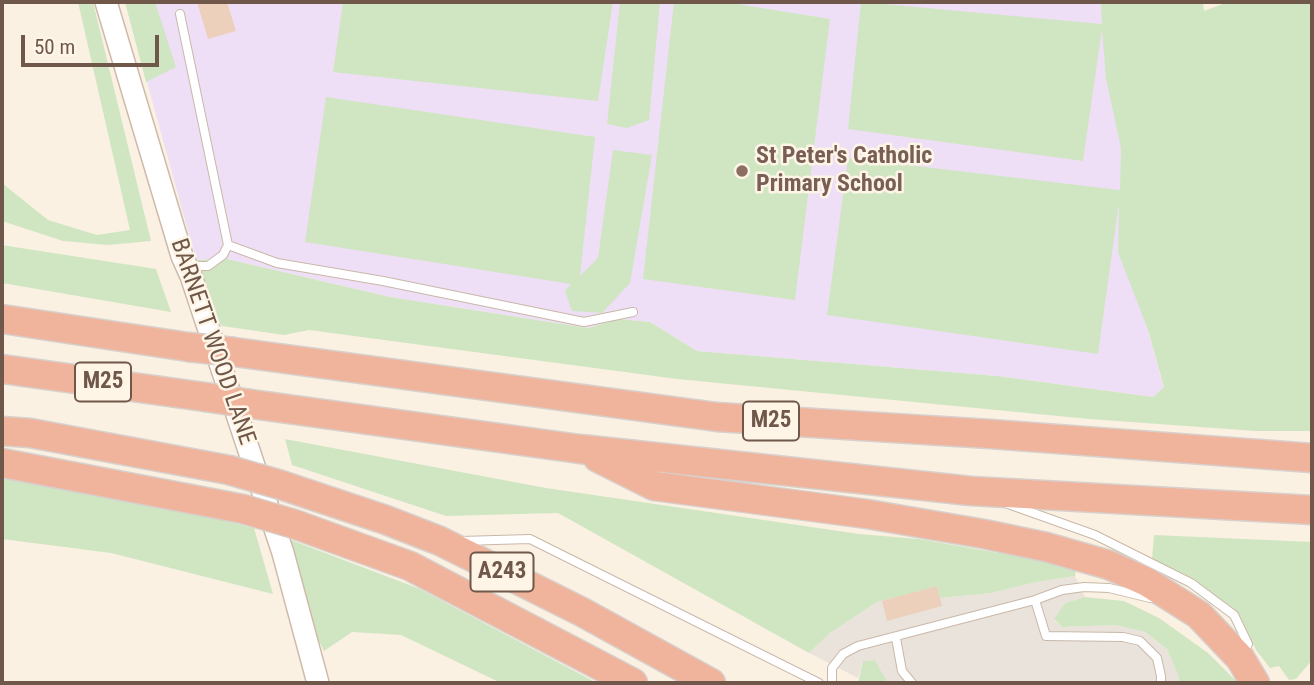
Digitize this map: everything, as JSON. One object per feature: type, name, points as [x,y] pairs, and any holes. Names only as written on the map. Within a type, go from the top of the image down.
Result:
[{"type":"highway","name":"M25","points":[[2,319],[188,347],[717,417],[1312,458]]},
{"type":"highway","name":"M25","points":[[2,369],[709,465],[971,491],[1312,510]]},
{"type":"highway","name":"A243","points":[[2,431],[30,433],[229,470],[386,520],[440,541],[582,612],[711,683]]},
{"type":"highway","name":"M25","points":[[580,449],[654,486],[867,514],[984,534],[1109,565],[1147,582],[1199,615],[1240,658],[1255,683]]},
{"type":"highway","name":"A243","points":[[2,463],[243,509],[294,524],[410,566],[633,683]]},
{"type":"street","name":"BARNETT WOOD LANE","points":[[106,2],[187,266],[283,553],[318,683]]},
{"type":"lane","points":[[180,13],[228,246],[223,256],[208,266],[187,266]]},
{"type":"lane","points":[[228,246],[277,263],[383,281],[584,322],[632,312]]},
{"type":"lane","points":[[971,491],[1095,535],[1191,583],[1234,615],[1248,643],[1240,658]]},
{"type":"lane","points":[[440,541],[530,539],[818,683]]},
{"type":"lane","points":[[832,683],[832,668],[843,654],[859,646],[1035,600],[1062,590],[1109,588],[1140,594],[1199,615]]},
{"type":"lane","points":[[1035,600],[1046,636],[1123,637],[1140,641],[1157,659],[1161,683]]},
{"type":"lane","points":[[896,638],[902,671],[912,683]]},
{"type":"shaded area","name":"St Peter's Catholic Primary School","points":[[125,2],[1182,2],[1191,45],[1312,39],[1148,331],[1164,388],[1153,397],[997,376],[697,351],[650,322],[619,319],[588,328],[390,297],[227,259],[196,260]]},
{"type":"shaded area","points":[[1075,576],[1085,597],[1065,603],[1054,620],[1062,627],[1116,625],[1145,632],[1167,649],[1179,677],[1178,683],[888,683],[875,660],[863,661],[858,678],[809,653],[830,633],[877,602],[937,586],[940,598],[991,593]]},
{"type":"green space","points":[[78,2],[93,2],[151,241],[108,245],[63,241],[2,221],[2,183],[48,220],[97,235],[130,230]]},
{"type":"green space","points":[[125,2],[155,2],[176,67],[146,82]]},
{"type":"green space","points":[[343,2],[613,2],[598,101],[333,72]]},
{"type":"green space","points":[[620,2],[660,2],[649,120],[627,128],[607,124]]},
{"type":"green space","points":[[674,2],[725,2],[830,19],[795,300],[643,279]]},
{"type":"green space","points":[[861,2],[1102,24],[1101,2],[1203,2],[1204,11],[1228,2],[1312,2],[1312,431],[1255,431],[1089,419],[677,379],[309,330],[284,335],[222,326],[210,313],[196,260],[227,259],[390,297],[588,328],[619,319],[650,322],[697,351],[997,376],[1153,397],[1164,387],[1148,330],[1118,252],[1119,203],[1098,354],[827,315],[848,158],[1120,190],[1121,148],[1106,79],[1102,29],[1083,161],[848,129]]},
{"type":"green space","points":[[326,97],[595,137],[580,276],[598,258],[613,150],[652,155],[630,283],[602,313],[572,311],[565,291],[571,284],[305,242]]},
{"type":"green space","points":[[2,245],[156,269],[171,312],[2,283]]},
{"type":"green space","points":[[285,439],[546,488],[859,534],[919,539],[1039,560],[1076,570],[1075,576],[991,593],[940,598],[937,587],[877,602],[830,633],[809,653],[558,513],[446,516],[292,465]]},
{"type":"green space","points":[[2,479],[107,492],[254,528],[273,594],[111,553],[2,539]]},
{"type":"green space","points":[[1154,535],[1312,542],[1312,660],[1296,679],[1289,680],[1279,666],[1270,668],[1256,650],[1239,614],[1194,579],[1152,559]]},
{"type":"green space","points":[[291,540],[420,589],[597,683],[501,683],[401,635],[352,632],[324,651],[313,629]]},
{"type":"green space","points":[[1085,597],[1124,601],[1159,618],[1208,653],[1238,683],[1178,683],[1179,677],[1167,649],[1145,632],[1116,625],[1062,627],[1054,619],[1065,603]]},
{"type":"green space","points":[[875,660],[888,683],[858,683],[863,661]]},
{"type":"building","points":[[197,2],[227,2],[236,31],[208,39]]},
{"type":"building","points":[[937,586],[942,606],[887,621],[882,601]]},
{"type":"place","name":"St Peter's Catholic Primary School","points":[[742,171]]}]
